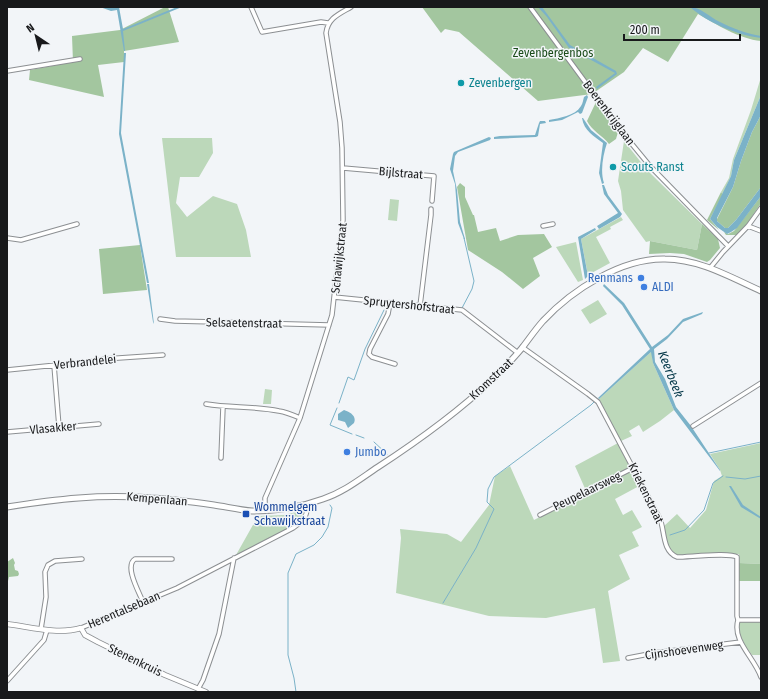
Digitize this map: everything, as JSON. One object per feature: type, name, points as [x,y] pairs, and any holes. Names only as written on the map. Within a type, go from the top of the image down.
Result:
[{"type":"main road","name":"Kromstraat","points":[[307,504],[324,499],[346,489],[394,457],[478,392],[500,372],[558,305],[580,290],[616,270],[643,261],[663,259],[684,261],[710,268],[761,291]]},
{"type":"main road","name":"Kempenlaan","points":[[7,507],[79,497],[116,496],[190,501],[248,511],[265,511],[307,504]]},
{"type":"street","points":[[251,7],[262,32],[321,22],[328,23],[333,18],[351,7]]},
{"type":"street","name":"Boerenkrijglaan","points":[[530,7],[622,132],[650,166],[728,246]]},
{"type":"street","name":"Schawijkstraat","points":[[265,511],[266,496],[300,418],[332,315],[343,226],[343,168],[340,122],[326,33],[328,23]]},
{"type":"street","points":[[7,71],[80,59]]},
{"type":"street","name":"Bijlstraat","points":[[343,168],[434,176],[432,201]]},
{"type":"street","points":[[710,268],[728,246],[748,226],[761,208]]},
{"type":"street","points":[[420,306],[431,209]]},
{"type":"street","points":[[7,238],[21,240],[77,224]]},
{"type":"street","points":[[544,226],[553,224]]},
{"type":"street","points":[[748,226],[761,231]]},
{"type":"street","name":"Spruytershofstraat","points":[[334,297],[462,310],[518,352]]},
{"type":"street","points":[[390,303],[388,314],[370,349],[369,354],[372,357],[395,364]]},
{"type":"street","name":"Selsaetenstraat","points":[[160,319],[175,321],[329,325]]},
{"type":"street","name":"Kriekenstraat","points":[[522,348],[598,402],[660,519],[664,539],[672,554],[677,557],[734,555],[737,557],[738,620]]},
{"type":"street","name":"Verbrandelei","points":[[7,370],[104,359],[163,356]]},
{"type":"street","points":[[54,365],[59,428]]},
{"type":"street","points":[[693,426],[761,383]]},
{"type":"street","points":[[206,404],[223,407],[260,408],[281,411],[300,418]]},
{"type":"street","points":[[221,458],[223,407]]},
{"type":"street","name":"Vlasakker","points":[[7,432],[99,424]]},
{"type":"street","name":"Peupelaarsweg","points":[[540,515],[633,468]]},
{"type":"street","points":[[194,689],[203,680],[220,634],[234,558],[304,521],[306,517],[307,504]]},
{"type":"street","points":[[143,602],[132,575],[133,560],[135,558],[172,559]]},
{"type":"street","name":"Herentalsebaan","points":[[7,624],[63,631],[81,628],[182,585],[234,558]]},
{"type":"street","points":[[41,629],[46,597],[46,568],[55,561],[82,559]]},
{"type":"street","points":[[761,620],[738,620],[736,626],[741,642],[761,676]]},
{"type":"street","name":"Stenenkruis","points":[[81,628],[85,635],[194,689]]},
{"type":"street","points":[[7,681],[44,640],[47,630]]},
{"type":"street","name":"Cijnshoevenweg","points":[[628,658],[654,653],[741,642]]},
{"type":"street","points":[[194,689],[206,692]]},
{"type":"green space","points":[[165,7],[168,7],[179,42],[124,51],[124,62],[98,65],[104,97],[29,80],[30,70],[73,62],[72,36],[120,30]]},
{"type":"green space","name":"Zevenbergenbos","points":[[422,7],[761,7],[761,41],[736,34],[698,14],[668,62],[643,48],[624,72],[592,94],[538,101],[459,32],[445,29],[441,33]]},
{"type":"green space","points":[[761,77],[761,95],[734,160],[731,176],[723,194],[721,192],[729,178],[733,159],[751,110]]},
{"type":"green space","points":[[596,102],[618,132],[616,139],[609,144],[592,128],[587,121]]},
{"type":"green space","points":[[761,115],[761,187],[736,220],[728,228],[725,228],[717,221],[717,219],[733,187],[752,132]]},
{"type":"green space","points":[[162,138],[212,138],[213,153],[199,177],[180,177],[176,203],[187,217],[213,196],[237,204],[246,230],[251,257],[176,257]]},
{"type":"green space","points":[[624,141],[648,171],[702,224],[697,250],[650,241],[646,242],[623,210],[621,191],[618,181]]},
{"type":"green space","points":[[460,183],[465,187],[465,197],[474,215],[478,232],[496,228],[500,241],[518,235],[544,234],[552,247],[533,258],[540,276],[523,289],[502,272],[468,250],[457,187]]},
{"type":"green space","points":[[721,192],[723,194],[710,219],[719,230],[707,220]]},
{"type":"green space","points":[[761,196],[761,203],[747,224],[736,235],[726,235],[724,232],[728,234],[734,231]]},
{"type":"green space","points":[[390,199],[399,200],[397,221],[388,220]]},
{"type":"green space","points":[[621,217],[623,220],[610,227],[611,229],[596,237],[610,263],[588,275],[581,239]]},
{"type":"green space","points":[[702,224],[718,239],[720,248],[707,262],[684,254],[649,254],[650,241],[697,250]]},
{"type":"green space","points":[[576,242],[583,280],[578,282],[556,247]]},
{"type":"green space","points":[[140,245],[147,290],[103,294],[99,249]]},
{"type":"green space","points":[[598,300],[607,314],[590,324],[581,310]]},
{"type":"green space","points":[[652,351],[653,363],[674,410],[643,432],[639,425],[629,431],[632,436],[621,441],[599,399]]},
{"type":"green space","points":[[265,389],[272,390],[271,404],[263,404]]},
{"type":"green space","points":[[618,443],[641,485],[615,499],[623,515],[632,510],[642,527],[632,532],[639,546],[619,555],[630,579],[608,591],[620,661],[603,663],[595,608],[546,618],[489,616],[396,593],[401,538],[400,529],[447,534],[461,542],[489,505],[495,476],[510,466],[534,520],[587,493],[575,466]]},
{"type":"green space","points":[[761,443],[761,564],[739,563],[739,554],[674,554],[667,544],[664,526],[677,514],[690,528],[706,510],[714,481],[722,476],[710,454]]},
{"type":"green space","points":[[304,510],[305,512],[303,519],[291,527],[236,555],[258,516],[284,515]]},
{"type":"green space","points":[[13,558],[15,570],[18,571],[19,574],[18,576],[9,577],[7,585],[7,562]]},
{"type":"green space","points":[[739,563],[761,564],[761,581],[739,581]]},
{"type":"green space","points":[[740,621],[761,621],[761,655],[752,655],[741,639],[738,630]]},
{"type":"water","points":[[100,7],[119,7],[123,29],[177,7],[182,7],[123,31],[124,51],[117,10],[111,11]]},
{"type":"water","points":[[538,7],[542,7],[570,45],[616,71],[617,74],[597,89],[596,87],[615,73],[569,48]]},
{"type":"water","points":[[690,7],[701,10],[716,20],[730,26],[761,36],[761,38],[742,34],[723,27],[705,18]]},
{"type":"water","points":[[124,53],[126,53],[121,133],[149,283],[147,283],[119,134]]},
{"type":"water","points":[[587,95],[588,97],[582,113],[580,114],[578,112],[562,120],[549,122],[549,120],[575,112],[581,106],[584,97]]},
{"type":"water","points":[[761,95],[761,115],[752,132],[733,187],[717,218],[717,221],[725,228],[728,228],[736,220],[761,187],[761,196],[737,228],[727,234],[717,227],[710,219],[731,176],[734,160]]},
{"type":"water","points":[[582,118],[591,130],[607,143],[602,163],[604,183],[602,184],[599,173],[603,143],[587,130]]},
{"type":"water","points":[[540,121],[545,121],[546,123],[540,124],[538,136],[536,137],[494,139],[494,137],[500,136],[535,135]]},
{"type":"water","points":[[489,137],[491,138],[490,140],[458,152],[455,156],[453,171],[457,190],[460,222],[464,239],[458,223],[455,184],[450,169],[453,154],[454,152]]},
{"type":"water","points":[[602,185],[604,185],[608,195],[622,214],[620,217],[599,229],[597,226],[618,213],[604,194]]},
{"type":"water","points":[[595,228],[596,230],[581,239],[588,276],[585,279],[578,237]]},
{"type":"water","points":[[147,284],[149,284],[154,324],[153,322]]},
{"type":"water","points":[[604,284],[624,303],[652,347],[668,335],[683,319],[703,312],[702,314],[683,322],[667,339],[654,349],[655,362],[665,379],[676,407],[691,426],[720,471],[674,410],[653,363],[651,352],[599,399],[598,398],[650,349],[622,305],[603,286]]},
{"type":"water","points":[[344,410],[351,413],[355,418],[354,423],[348,428],[345,422],[338,420],[338,414]]},
{"type":"water","points":[[729,486],[731,486],[743,505],[761,517],[761,519],[741,507]]},
{"type":"waterway","points":[[462,308],[472,289],[474,281],[464,238]]},
{"type":"waterway","points":[[339,403],[348,377],[354,380],[365,349],[384,310]]},
{"type":"waterway","points":[[443,603],[476,548],[494,509],[487,502],[488,489],[494,477],[595,401]]},
{"type":"waterway","points":[[337,408],[330,425],[352,434]]},
{"type":"waterway","points":[[356,435],[364,438]]},
{"type":"waterway","points":[[374,442],[387,454]]},
{"type":"waterway","points":[[709,453],[761,442]]},
{"type":"waterway","points":[[670,535],[685,530],[704,510],[713,483],[723,476]]},
{"type":"waterway","points":[[726,477],[745,479],[761,476]]},
{"type":"waterway","points":[[296,692],[288,655],[288,573],[296,554],[314,545],[322,537],[328,527],[332,508],[330,505]]},
{"type":"place","name":"Zevenbergen","points":[[461,83]]},
{"type":"place","name":"Scouts Ranst","points":[[613,167]]},
{"type":"place","name":"Renmans","points":[[641,278]]},
{"type":"place","name":"ALDI","points":[[644,287]]},
{"type":"place","name":"Jumbo","points":[[347,452]]},
{"type":"place","name":"Wommelgem Schawijkstraat","points":[[246,514]]},
{"type":"water label","name":"Keerbeek","points":[[671,374]]}]
